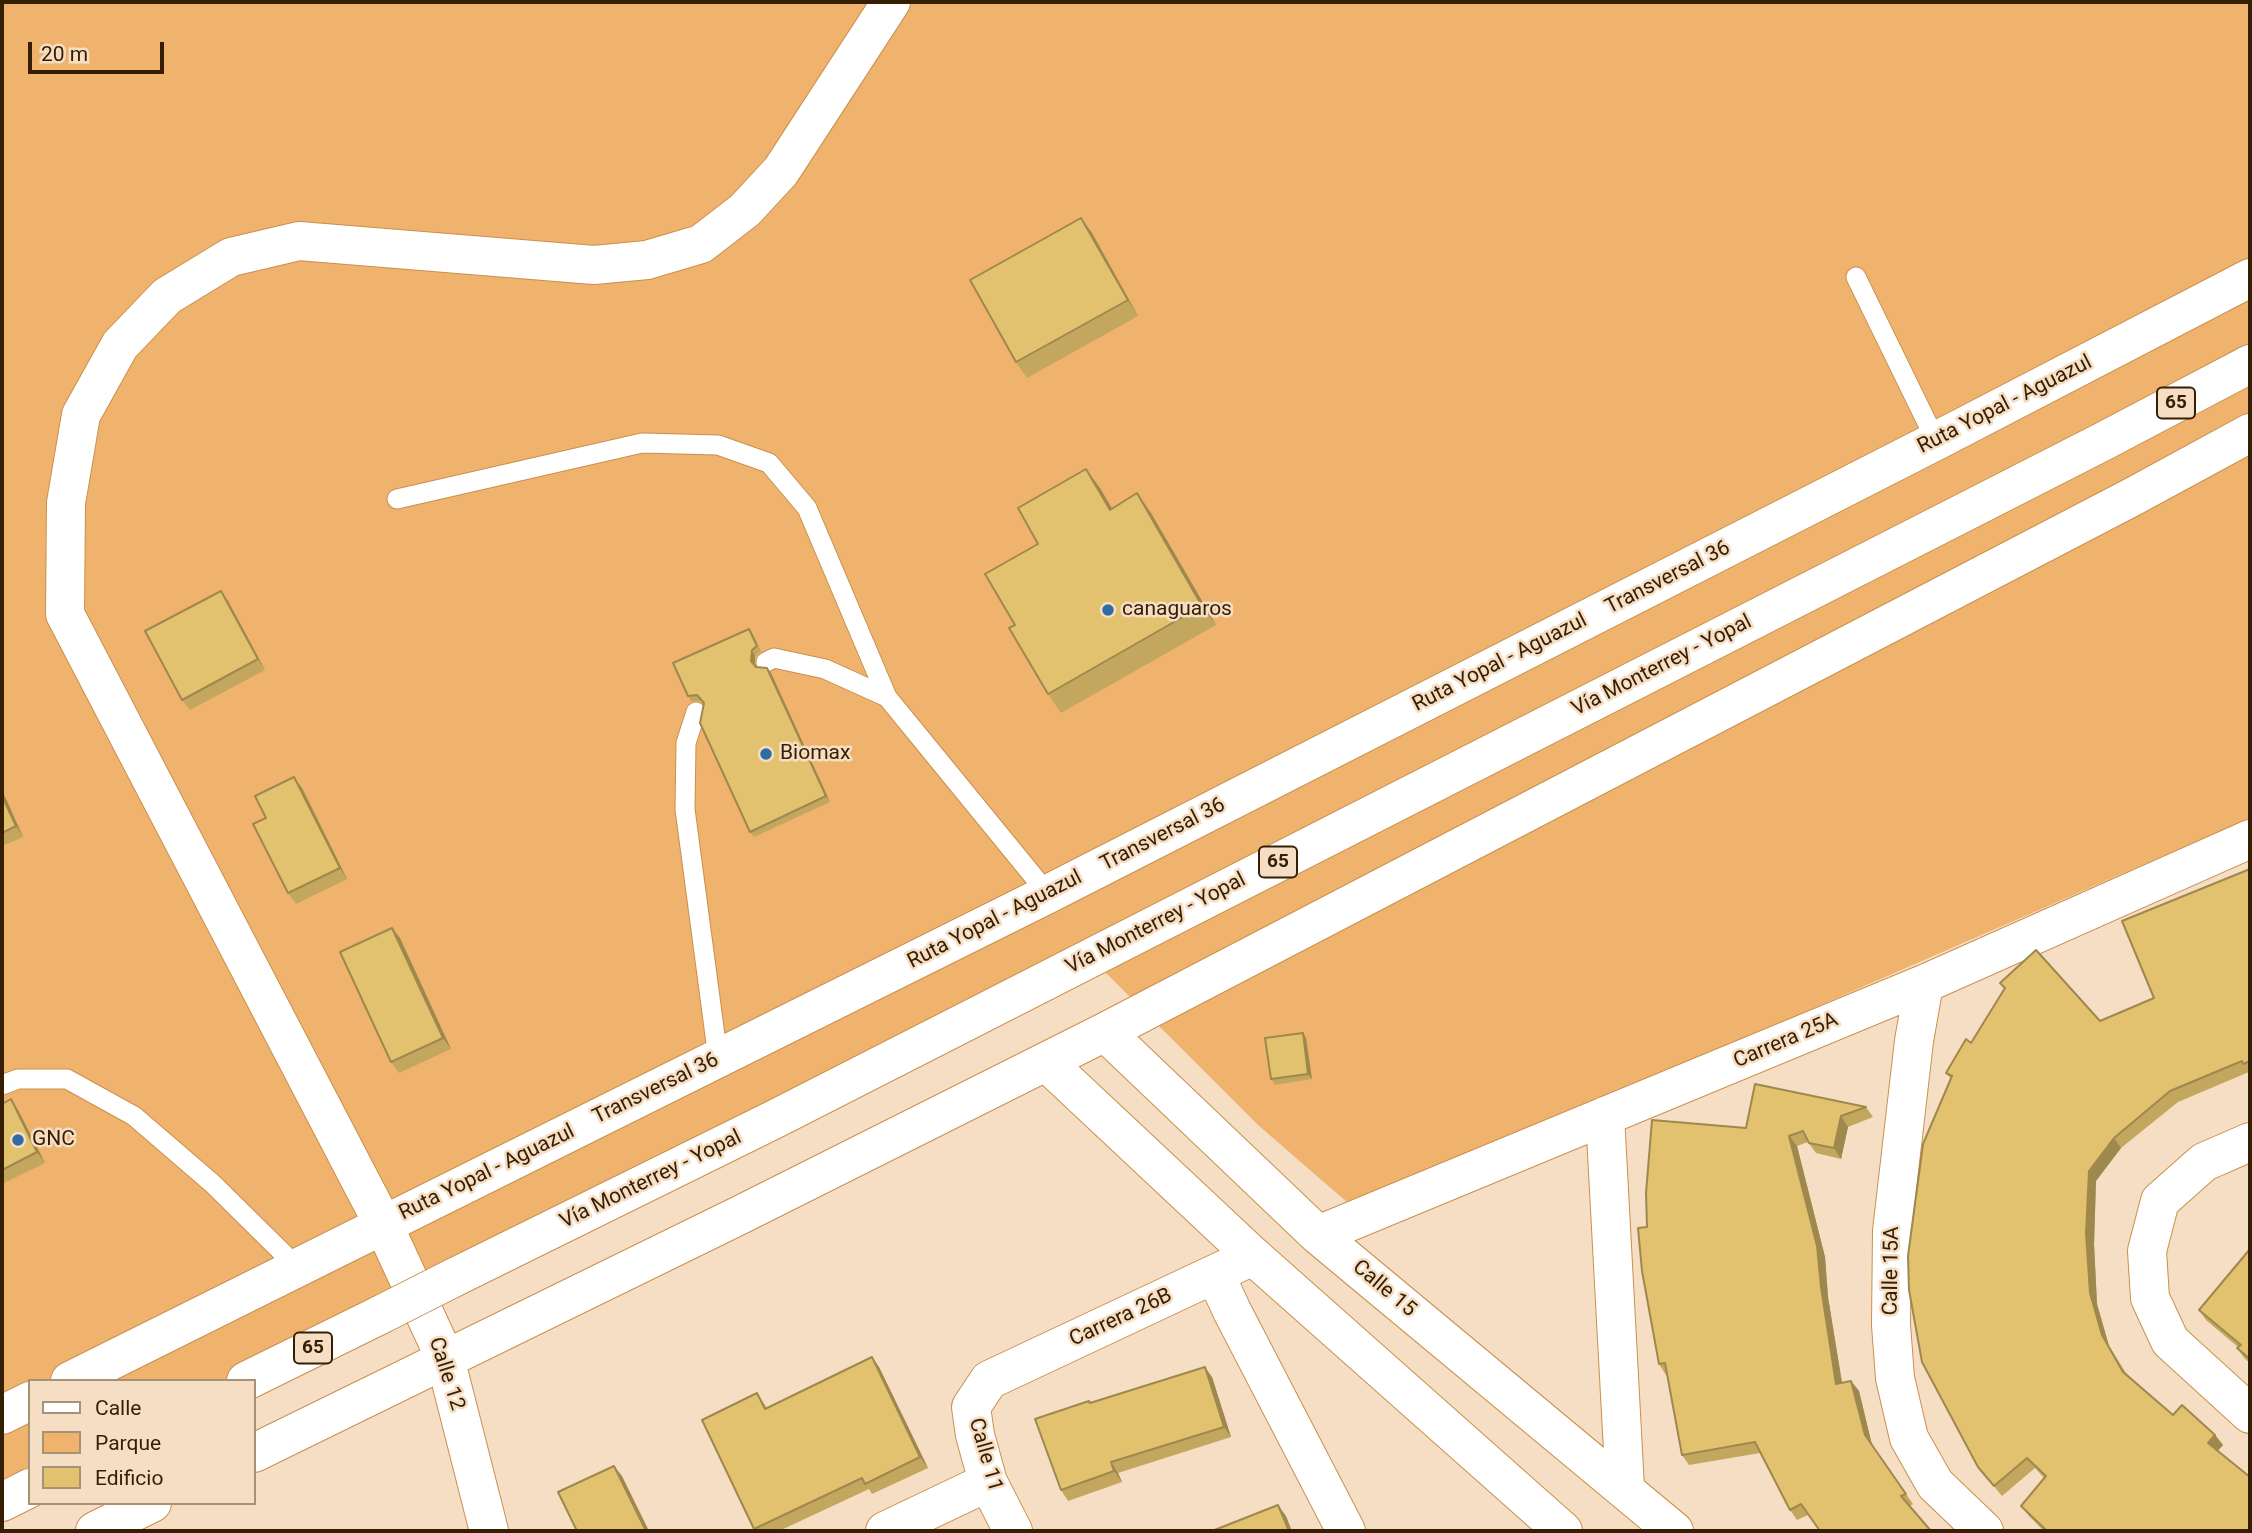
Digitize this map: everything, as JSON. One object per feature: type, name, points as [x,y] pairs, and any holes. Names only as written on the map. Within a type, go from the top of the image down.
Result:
[{"type":"main road","name":"Calle 12","points":[[489,1531],[445,1358],[383,1224],[65,614],[66,503],[81,415],[120,345],[167,296],[231,257],[299,241],[594,265],[647,260],[701,244],[745,210],[781,171],[891,2]]},
{"type":"main road","name":"Vía Monterrey - Yopal","points":[[250,1379],[787,1112],[2250,364]]},
{"type":"main road","points":[[256,1452],[1105,1032],[2250,433]]},
{"type":"main road","name":"Carrera 25A","points":[[1318,1235],[1924,984],[2250,839]]},
{"type":"main road","name":"Calle 15A","points":[[1924,984],[1914,1041],[1892,1231],[1891,1325],[1895,1378],[1909,1437],[1936,1484],[1984,1531]]},
{"type":"main road","name":"Calle 15","points":[[1105,1032],[1318,1235],[1674,1531]]},
{"type":"main road","points":[[1046,1062],[1253,1256],[1563,1531]]},
{"type":"main road","points":[[1605,1116],[1625,1488]]},
{"type":"main road","points":[[2250,1142],[2204,1162],[2161,1201],[2147,1251],[2150,1298],[2170,1341],[2250,1414]]},
{"type":"main road","points":[[75,1379],[383,1224]]},
{"type":"main road","name":"Carrera 26B","points":[[989,1380],[1253,1256]]},
{"type":"main road","points":[[1215,1274],[1346,1531]]},
{"type":"main road","name":"Calle 11","points":[[989,1380],[971,1407],[975,1435],[988,1482],[1013,1531]]},
{"type":"main road","points":[[2,1415],[28,1402]]},
{"type":"main road","points":[[885,1531],[988,1482]]},
{"type":"main road","points":[[2,1502],[28,1489]]},
{"type":"main road","points":[[95,1531],[148,1505]]},
{"type":"lane","points":[[1856,277],[1936,441]]},
{"type":"lane","name":"Ruta Yopal - Aguazul","points":[[75,1379],[1048,894],[2250,278]]},
{"type":"lane","points":[[397,499],[642,443],[718,445],[769,463],[807,508],[887,698],[1048,894]]},
{"type":"lane","points":[[766,662],[774,658],[825,669],[887,698]]},
{"type":"lane","points":[[696,712],[686,743],[685,809],[718,1058]]},
{"type":"lane","points":[[2,1085],[18,1079],[67,1079],[134,1116],[214,1184],[297,1267]]},
{"type":"green space","points":[[2,2],[2250,2],[2250,818],[1603,1100],[1348,1203],[1258,1125],[1093,960],[255,1379],[28,1379],[28,1492],[2,1505]]},
{"type":"building","points":[[1081,218],[1128,300],[1016,362],[970,280]]},
{"type":"building","name":"canaguaros","points":[[1086,469],[1110,510],[1137,493],[1202,606],[1048,694],[1009,628],[1015,625],[985,574],[1038,544],[1018,508]]},
{"type":"building","points":[[221,591],[258,659],[182,700],[145,631]]},
{"type":"building","points":[[749,629],[757,646],[752,650],[751,661],[756,667],[767,668],[826,796],[750,832],[700,723],[704,703],[697,695],[688,696],[673,663]]},
{"type":"building","points":[[294,777],[340,868],[288,893],[253,824],[266,818],[255,796]]},
{"type":"building","points":[[2,796],[16,826],[2,833]]},
{"type":"building","points":[[2250,869],[2250,1061],[2243,1064],[2242,1061],[2170,1091],[2114,1138],[2089,1171],[2086,1233],[2090,1293],[2102,1335],[2123,1372],[2173,1415],[2182,1405],[2215,1435],[2208,1443],[2250,1477],[2250,1531],[2047,1531],[2021,1506],[2046,1476],[2027,1458],[1994,1486],[1978,1467],[1922,1362],[1909,1290],[1908,1256],[1923,1144],[1952,1076],[1946,1073],[1966,1039],[1971,1043],[2005,988],[2000,983],[2036,950],[2100,1021],[2154,998],[2122,921]]},
{"type":"building","points":[[392,928],[443,1038],[391,1062],[340,952]]},
{"type":"building","points":[[1303,1033],[1308,1074],[1271,1079],[1265,1038]]},
{"type":"building","points":[[1755,1084],[1866,1107],[1841,1116],[1834,1148],[1809,1143],[1803,1131],[1789,1136],[1817,1246],[1836,1384],[1851,1381],[1865,1435],[1906,1494],[1901,1496],[1931,1531],[1820,1531],[1801,1504],[1790,1510],[1755,1442],[1682,1455],[1665,1363],[1659,1364],[1642,1271],[1638,1228],[1647,1227],[1646,1193],[1652,1120],[1746,1128]]},
{"type":"building","name":"GNC","points":[[11,1099],[37,1152],[2,1170],[2,1104]]},
{"type":"building","points":[[2250,1249],[2250,1359],[2237,1348],[2241,1345],[2199,1310]]},
{"type":"building","points":[[872,1357],[920,1457],[865,1484],[862,1478],[754,1529],[702,1420],[757,1393],[765,1409]]},
{"type":"building","points":[[1205,1367],[1224,1427],[1111,1462],[1114,1471],[1061,1490],[1035,1419]]},
{"type":"building","points":[[614,1466],[646,1531],[577,1531],[558,1492]]},
{"type":"building","points":[[1278,1505],[1289,1531],[1212,1531]]},
{"type":"place","name":"canaguaros","points":[[1108,610]]},
{"type":"place","name":"Biomax","points":[[766,754]]},
{"type":"place","name":"GNC","points":[[18,1140]]}]
